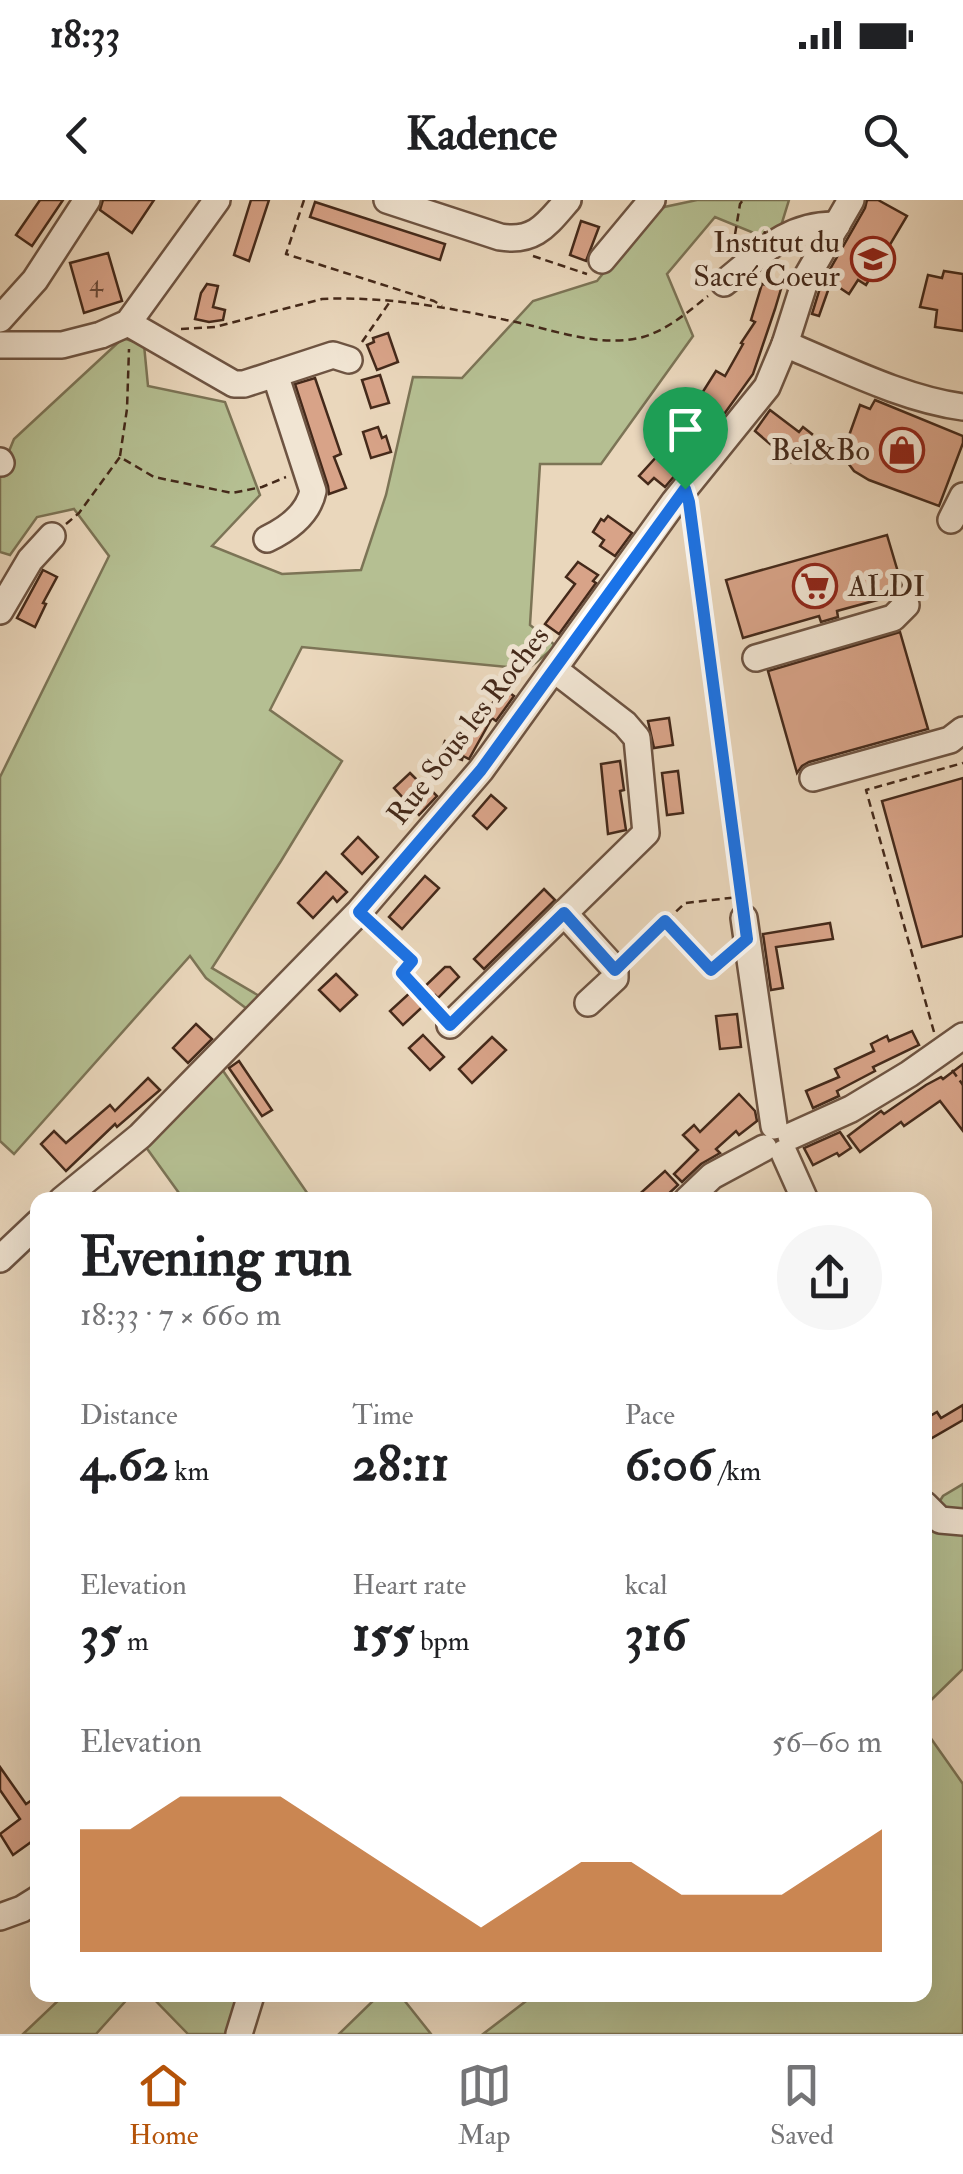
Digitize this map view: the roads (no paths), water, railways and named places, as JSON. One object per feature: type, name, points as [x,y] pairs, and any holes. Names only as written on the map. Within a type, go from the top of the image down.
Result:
[{"type":"street","points":[[0,319],[35,280],[87,200]]},
{"type":"street","points":[[0,344],[62,345],[128,323],[217,200]]},
{"type":"street","points":[[388,200],[516,240],[534,234],[568,200]]},
{"type":"street","points":[[594,266],[652,200]]},
{"type":"street","name":"Rue Sous les Roches","points":[[74,1192],[140,1136],[359,912],[481,770],[685,489],[767,387],[806,278],[851,200]]},
{"type":"street","points":[[724,284],[796,230],[818,224],[836,225]]},
{"type":"street","points":[[128,323],[234,384],[333,355],[350,360]]},
{"type":"street","points":[[785,344],[908,394],[963,407]]},
{"type":"street","points":[[268,539],[288,529],[313,491],[275,374]]},
{"type":"street","points":[[951,520],[963,496]]},
{"type":"street","points":[[0,611],[30,560],[52,536]]},
{"type":"street","points":[[841,618],[932,597]]},
{"type":"street","points":[[756,658],[893,618],[906,605]]},
{"type":"street","points":[[450,1025],[646,834],[637,738],[625,724],[555,670]]},
{"type":"street","points":[[813,778],[950,740],[963,730]]},
{"type":"street","points":[[564,913],[615,970],[614,978],[588,1003]]},
{"type":"street","points":[[744,918],[778,1141],[802,1192]]},
{"type":"street","points":[[696,1192],[712,1176],[850,1109],[963,1036]]},
{"type":"street","points":[[0,1259],[30,1231]]},
{"type":"street","points":[[932,1512],[940,1520],[963,1522]]},
{"type":"street","points":[[0,1917],[30,1904]]},
{"type":"street","points":[[238,2034],[249,2002]]},
{"type":"place","name":"Institut du Sacré Coeur","points":[[873,259]]},
{"type":"place","name":"Bel&Bo","points":[[902,450]]},
{"type":"place","name":"ALDI","points":[[815,586]]}]
